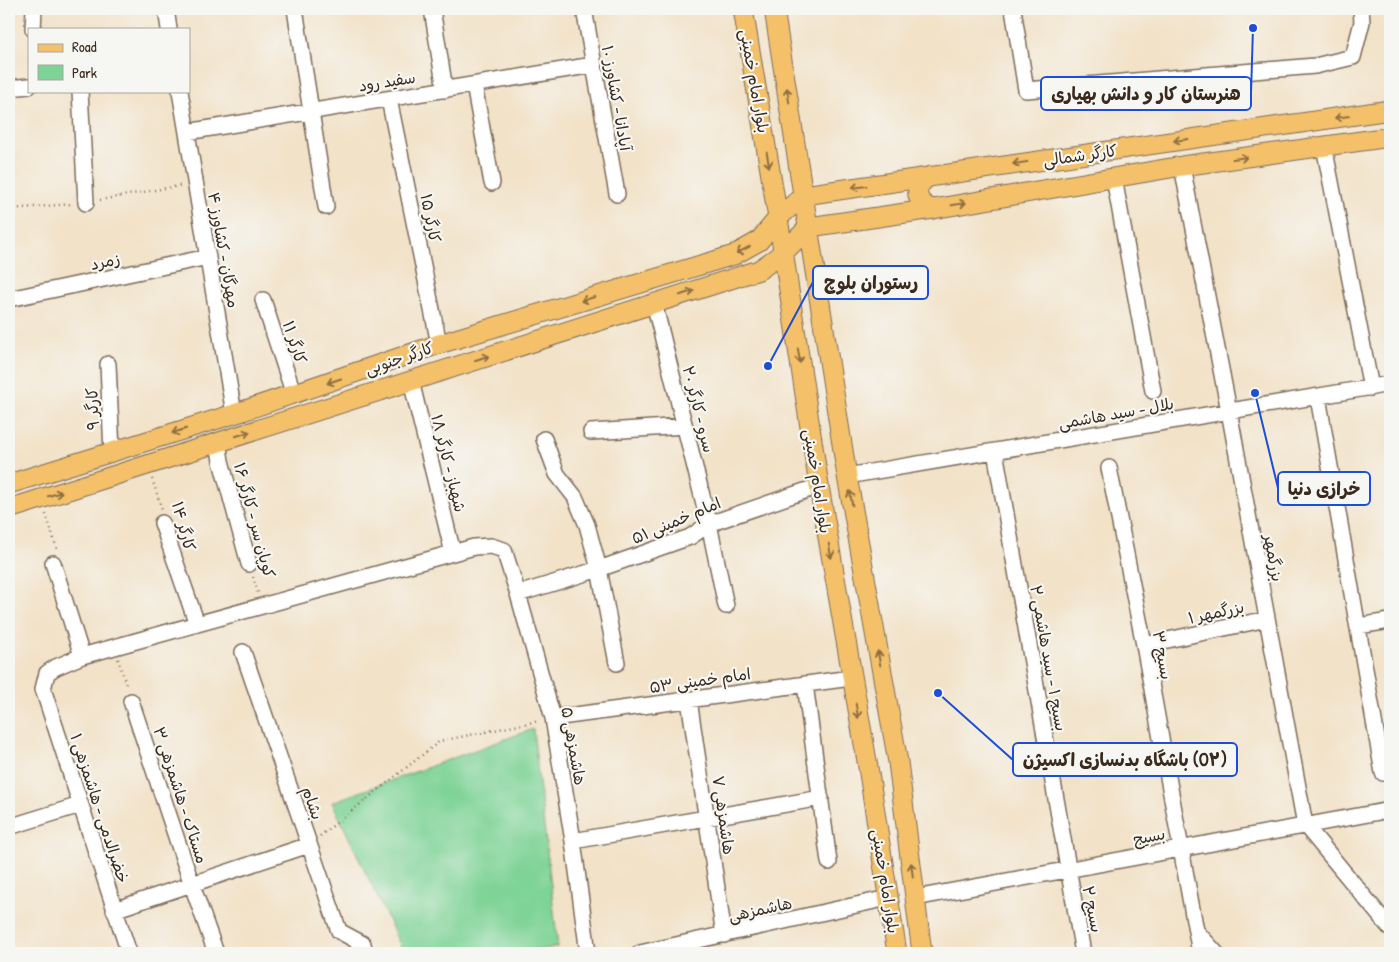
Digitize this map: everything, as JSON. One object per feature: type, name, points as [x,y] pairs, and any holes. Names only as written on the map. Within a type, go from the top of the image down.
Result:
[{"type":"main road","name":"بلوار امام خمینی","points":[[743,9],[778,218],[819,486],[897,953]]},
{"type":"main road","name":"بلوار امام خمینی","points":[[774,9],[810,227],[847,476],[898,762],[922,953]]},
{"type":"main road","name":"کارگر شمالی","points":[[804,194],[1390,110]]},
{"type":"main road","name":"کارگر شمالی","points":[[810,227],[934,209],[1182,166],[1390,137]]},
{"type":"main road","points":[[931,176],[919,186],[918,194],[920,201],[926,207],[934,209]]},
{"type":"main road","points":[[778,218],[804,194]]},
{"type":"main road","name":"کارگر جنوبی","points":[[9,484],[294,395],[439,344],[734,255],[759,241],[778,218]]},
{"type":"main road","points":[[783,253],[810,227]]},
{"type":"main road","name":"کارگر جنوبی","points":[[9,509],[759,270],[783,253]]},
{"type":"main road","points":[[439,344],[446,370]]},
{"type":"street","points":[[33,28],[34,9]]},
{"type":"street","points":[[166,9],[169,28]]},
{"type":"street","points":[[295,9],[326,207]]},
{"type":"street","points":[[432,9],[445,90]]},
{"type":"street","name":"آپادانا - کشاورز ۱۰","points":[[584,9],[617,194]]},
{"type":"street","points":[[1014,9],[1026,90],[1315,66],[1353,57],[1362,22],[1360,9]]},
{"type":"street","name":"سفید رود","points":[[187,132],[593,65]]},
{"type":"street","points":[[474,85],[492,183]]},
{"type":"street","points":[[9,88],[28,86]]},
{"type":"street","points":[[80,92],[86,203]]},
{"type":"street","name":"مهرگان - کشاورز ۴","points":[[180,92],[234,414]]},
{"type":"street","name":"کارگر ۱۵","points":[[390,99],[439,344]]},
{"type":"street","points":[[1324,146],[1372,388]]},
{"type":"street","name":"بزرگمهر","points":[[1182,166],[1305,825],[1390,928]]},
{"type":"street","points":[[1114,178],[1153,391]]},
{"type":"street","name":"زمرد","points":[[9,299],[208,257]]},
{"type":"street","name":"کارگر ۱۱","points":[[263,300],[294,395]]},
{"type":"street","name":"سرو - کارگر ۲۰","points":[[654,303],[710,524],[726,606]]},
{"type":"street","name":"کارگر ۹","points":[[108,364],[112,452]]},
{"type":"street","name":"شهباز - کارگر ۱۸","points":[[411,381],[453,553]]},
{"type":"street","name":"بلال - سید هاشمی","points":[[847,476],[1390,384]]},
{"type":"street","points":[[1318,396],[1384,772]]},
{"type":"street","points":[[591,432],[685,426]]},
{"type":"street","points":[[544,439],[557,474],[575,497],[587,525],[599,569],[616,664]]},
{"type":"street","name":"کوپان سر - کارگر ۱۶","points":[[218,442],[221,462],[249,564]]},
{"type":"street","name":"بسیج ۱ - سید هاشمی ۲","points":[[995,451],[1068,870]]},
{"type":"street","name":"بسیج ۳","points":[[1108,468],[1144,645],[1200,953]]},
{"type":"street","name":"امام خمینی ۵۱","points":[[518,594],[599,569],[690,537],[710,524],[819,486]]},
{"type":"street","name":"کارگر ۱۴","points":[[162,523],[197,624]]},
{"type":"street","name":"هاشمزهی ۵","points":[[453,553],[474,547],[492,546],[504,550],[553,718],[573,841],[588,953]]},
{"type":"street","points":[[53,563],[82,656],[453,553]]},
{"type":"street","name":"بزرگمهر ۱","points":[[1144,645],[1267,619]]},
{"type":"street","points":[[1358,626],[1390,621]]},
{"type":"street","name":"بشام","points":[[243,652],[339,931],[363,944],[365,953]]},
{"type":"street","name":"خضرالدمی - هاشمزهی ۱","points":[[82,656],[47,673],[43,689],[129,953]]},
{"type":"street","name":"امام خمینی ۵۳","points":[[553,718],[851,678]]},
{"type":"street","points":[[805,684],[829,862]]},
{"type":"street","name":"هاشمزهی ۷","points":[[689,700],[724,934]]},
{"type":"street","name":"مستاک - هاشمزهی ۳","points":[[132,701],[216,953]]},
{"type":"street","points":[[573,841],[821,798]]},
{"type":"street","points":[[9,827],[80,805]]},
{"type":"street","name":"بسیج","points":[[915,898],[1390,810]]},
{"type":"street","points":[[114,910],[309,845]]},
{"type":"street","name":"بسیج ۲","points":[[1068,870],[1084,953]]},
{"type":"street","name":"هاشمزهی","points":[[640,953],[888,898]]},
{"type":"street","points":[[1196,931],[1216,953]]},
{"type":"path","points":[[9,209],[86,203],[195,183]]},
{"type":"path","name":"کارگر ۱۴","points":[[148,465],[163,514],[162,523]]},
{"type":"path","points":[[42,498],[60,560],[53,563]]},
{"type":"path","name":"کوپان سر - کارگر ۱۶","points":[[249,564],[262,606]]},
{"type":"path","points":[[114,647],[132,701]]},
{"type":"path","points":[[309,845],[440,741],[553,718]]},
{"type":"green space","points":[[533,729],[558,947],[512,953],[404,953],[332,802]]},
{"type":"place","name":"هنرستان کار و دانش بهیاری","points":[[1253,28]]},
{"type":"place","name":"رستوران بلوچ","points":[[768,366]]},
{"type":"place","name":"خرازی دنیا","points":[[1255,393]]},
{"type":"place","name":"باشگاه بدنسازی اکسیژن (O۲)","points":[[938,693]]}]
